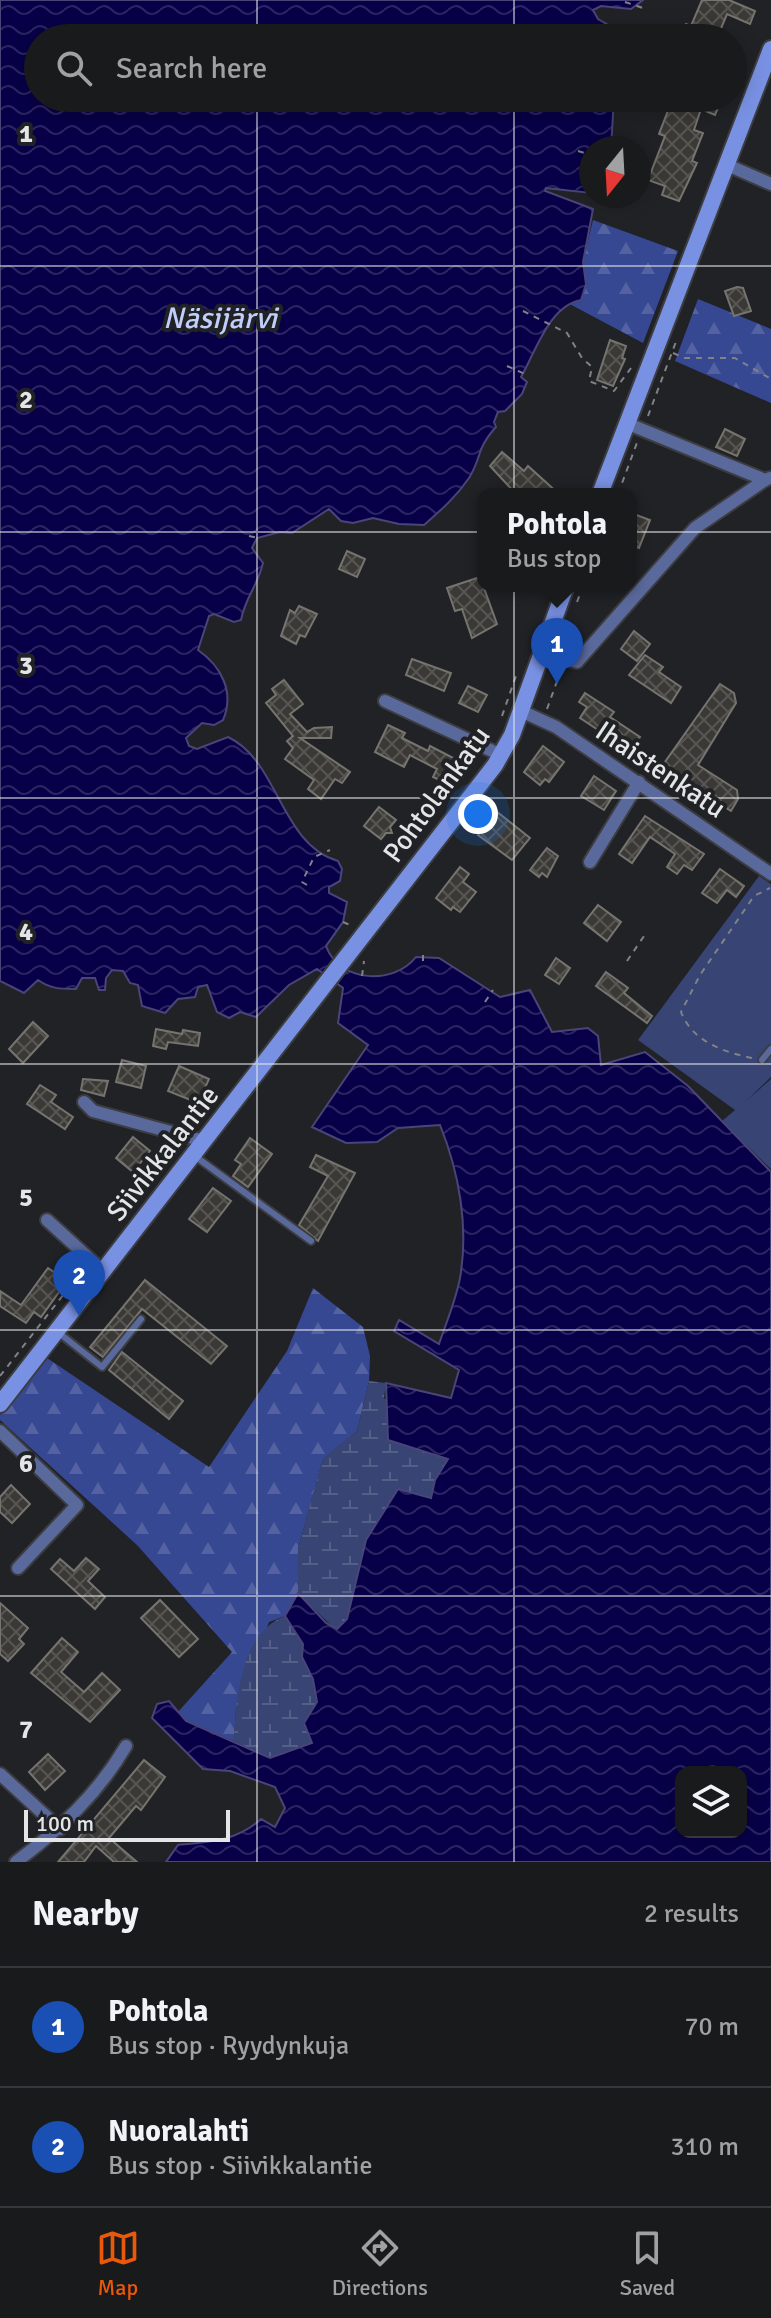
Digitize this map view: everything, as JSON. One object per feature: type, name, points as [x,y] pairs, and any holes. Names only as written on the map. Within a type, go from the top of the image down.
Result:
[{"type":"main road","points":[[747,109],[771,49]]},
{"type":"main road","points":[[602,488],[746,112]]},
{"type":"main road","name":"Pohtolankatu","points":[[306,1009],[501,755],[521,711],[564,592]]},
{"type":"main road","name":"Siivikkalantie","points":[[0,1404],[306,1009]]},
{"type":"street","points":[[725,164],[771,184]]},
{"type":"street","points":[[626,423],[768,479]]},
{"type":"street","points":[[542,653],[577,662],[695,528],[768,479]]},
{"type":"street","points":[[385,701],[501,755]]},
{"type":"street","name":"Ihaistenkatu","points":[[521,711],[556,727],[771,874]]},
{"type":"street","points":[[590,862],[639,782]]},
{"type":"street","points":[[84,1102],[93,1111],[198,1148]]},
{"type":"street","points":[[47,1220],[103,1271]]},
{"type":"street","points":[[0,1431],[77,1505],[18,1568]]},
{"type":"street","points":[[16,1862],[60,1829],[109,1775],[126,1746]]},
{"type":"street","points":[[0,1774],[60,1829]]},
{"type":"lane","points":[[762,1060],[771,1049]]},
{"type":"lane","points":[[198,1148],[311,1241]]},
{"type":"lane","points":[[57,1331],[102,1367],[141,1319]]},
{"type":"path","points":[[625,2],[643,8]]},
{"type":"path","points":[[523,311],[573,338],[582,358],[592,367],[589,381],[614,391],[632,367]]},
{"type":"path","points":[[672,353],[685,358],[735,358],[771,379]]},
{"type":"path","points":[[507,366],[527,375]]},
{"type":"path","points":[[249,536],[259,538]]},
{"type":"path","points":[[307,885],[302,882],[314,857],[330,850]]},
{"type":"path","points":[[762,1060],[716,1049],[686,1026],[681,1012],[700,975],[754,896],[771,887]]},
{"type":"path","points":[[627,961],[644,936]]},
{"type":"path","points":[[423,955],[423,966]]},
{"type":"path","points":[[362,976],[364,959]]},
{"type":"path","points":[[485,1002],[493,990]]},
{"type":"green space","points":[[593,220],[678,251],[643,343],[566,302],[581,300],[586,285],[583,262]]},
{"type":"green space","points":[[698,299],[771,329],[771,403],[675,361]]},
{"type":"green space","points":[[759,876],[771,884],[771,1077],[746,1101],[771,1079],[771,1169],[722,1121],[735,1110],[638,1040]]},
{"type":"green space","points":[[313,1288],[363,1327],[370,1356],[369,1381],[357,1431],[323,1459],[298,1549],[298,1593],[285,1616],[269,1622],[236,1709],[234,1741],[186,1721],[178,1712],[232,1652],[137,1545],[0,1420],[0,1415],[47,1358],[209,1467],[287,1351]]},
{"type":"green space","points":[[369,1381],[386,1383],[384,1398],[448,1459],[435,1480],[431,1498],[398,1490],[366,1540],[347,1620],[336,1630],[298,1593],[298,1549],[323,1458],[357,1431]]},
{"type":"green space","points":[[285,1616],[303,1644],[302,1657],[313,1679],[317,1702],[312,1743],[270,1758],[234,1741],[236,1706],[243,1669],[258,1637]]},
{"type":"water","name":"Näsijärvi","points":[[0,0],[643,0],[631,9],[601,6],[593,10],[598,19],[607,24],[24,24],[24,112],[613,112],[612,136],[579,136],[579,192],[546,188],[545,191],[579,204],[579,208],[593,209],[583,262],[586,284],[581,300],[560,311],[545,331],[521,377],[527,382],[522,394],[505,411],[498,412],[494,422],[496,427],[485,441],[469,478],[424,525],[399,524],[373,518],[353,523],[341,521],[329,509],[292,533],[280,532],[257,538],[252,548],[263,563],[241,620],[234,622],[214,614],[209,616],[198,650],[224,680],[227,700],[223,720],[214,725],[202,723],[186,738],[189,746],[197,749],[228,737],[245,749],[259,764],[304,838],[319,852],[338,861],[342,869],[340,881],[329,887],[329,893],[347,902],[343,922],[326,946],[342,967],[367,976],[381,976],[394,973],[416,957],[439,958],[500,997],[530,990],[552,1032],[588,1028],[598,1036],[601,1065],[645,1052],[688,1086],[771,1172],[771,1862],[166,1862],[178,1845],[232,1836],[261,1819],[275,1827],[285,1808],[275,1787],[230,1771],[203,1769],[152,1718],[157,1704],[169,1701],[186,1721],[270,1758],[312,1743],[304,1723],[317,1702],[313,1679],[302,1657],[303,1644],[285,1616],[298,1593],[326,1623],[337,1629],[347,1619],[366,1540],[398,1489],[431,1498],[435,1480],[448,1459],[388,1440],[386,1383],[451,1398],[459,1370],[394,1331],[399,1320],[439,1344],[460,1278],[463,1220],[457,1181],[440,1125],[398,1128],[377,1142],[346,1143],[312,1127],[368,1045],[338,1023],[343,988],[317,969],[289,985],[256,1017],[240,1012],[229,1018],[217,1012],[207,985],[198,987],[195,997],[178,999],[165,1013],[142,1006],[138,985],[130,983],[123,971],[112,970],[106,978],[105,990],[99,990],[95,978],[82,978],[76,989],[56,988],[38,980],[24,993],[0,981]]},
{"type":"building","points":[[702,0],[729,0],[755,11],[750,24],[727,14],[723,24],[692,24]]},
{"type":"building","points":[[668,112],[700,112],[694,130],[703,133],[692,161],[697,163],[679,201],[662,195],[665,186],[651,181],[651,172],[665,136],[659,134]]},
{"type":"building","points":[[743,288],[751,311],[734,316],[725,291]]},
{"type":"building","points":[[610,340],[626,346],[622,358],[625,359],[613,386],[597,380]]},
{"type":"building","points":[[725,429],[745,439],[737,456],[716,447]]},
{"type":"building","points":[[502,452],[524,471],[528,466],[552,488],[510,488],[490,466]]},
{"type":"building","points":[[637,515],[650,520],[637,547]]},
{"type":"building","points":[[347,551],[365,559],[357,577],[339,569]]},
{"type":"building","points":[[477,578],[477,592],[485,592],[497,624],[472,638],[462,609],[455,611],[447,588]]},
{"type":"building","points":[[299,606],[317,614],[305,637],[300,635],[296,644],[281,636],[290,610],[295,613]]},
{"type":"building","points":[[634,631],[650,644],[637,661],[621,649]]},
{"type":"building","points":[[645,655],[663,667],[659,672],[681,687],[671,703],[629,675]]},
{"type":"building","points":[[412,659],[451,673],[444,691],[406,675]]},
{"type":"building","points":[[284,680],[303,704],[290,714],[307,732],[314,728],[332,727],[331,738],[300,738],[350,772],[342,783],[335,779],[321,799],[308,789],[314,780],[285,759],[293,748],[287,741],[293,736],[266,703],[276,695],[272,689]]},
{"type":"building","points":[[720,684],[734,693],[736,703],[698,765],[737,790],[738,799],[731,811],[660,769]]},
{"type":"building","points":[[468,686],[487,695],[478,712],[459,703]]},
{"type":"building","points":[[585,693],[614,712],[610,717],[640,737],[630,751],[580,718],[587,707],[579,702]]},
{"type":"building","points":[[388,725],[405,733],[402,738],[428,751],[430,746],[459,761],[448,784],[433,777],[437,769],[410,755],[404,767],[375,752]]},
{"type":"building","points":[[543,746],[564,762],[549,782],[545,779],[540,785],[524,772]]},
{"type":"building","points":[[594,776],[616,791],[604,810],[581,796]]},
{"type":"building","points":[[379,807],[396,820],[390,827],[392,833],[386,833],[381,839],[364,826]]},
{"type":"building","points":[[496,811],[530,838],[512,860],[478,835]]},
{"type":"building","points":[[645,816],[704,854],[692,870],[684,865],[677,874],[667,867],[675,854],[650,837],[632,863],[619,854]]},
{"type":"building","points":[[547,848],[558,856],[547,877],[542,873],[539,877],[530,870]]},
{"type":"building","points":[[460,867],[469,874],[463,882],[476,892],[460,912],[453,907],[451,910],[436,898]]},
{"type":"building","points":[[720,869],[744,886],[736,897],[727,890],[717,903],[702,893]]},
{"type":"building","points":[[598,905],[621,922],[607,941],[584,923]]},
{"type":"building","points":[[556,958],[570,968],[559,984],[545,975]]},
{"type":"building","points":[[606,972],[628,988],[624,993],[652,1016],[647,1023],[596,986]]},
{"type":"building","points":[[33,1022],[48,1036],[23,1063],[9,1049]]},
{"type":"building","points":[[156,1029],[182,1034],[183,1030],[200,1033],[198,1046],[168,1042],[166,1049],[153,1046]]},
{"type":"building","points":[[122,1060],[146,1066],[141,1088],[116,1082]]},
{"type":"building","points":[[179,1066],[209,1079],[198,1103],[168,1091]]},
{"type":"building","points":[[83,1079],[108,1081],[104,1096],[81,1090]]},
{"type":"building","points":[[40,1085],[56,1095],[51,1102],[73,1117],[65,1129],[27,1104]]},
{"type":"building","points":[[133,1137],[150,1151],[133,1172],[116,1158]]},
{"type":"building","points":[[250,1138],[272,1154],[248,1187],[233,1176],[241,1164],[235,1160]]},
{"type":"building","points":[[316,1155],[355,1173],[318,1241],[299,1225],[328,1176],[310,1167]]},
{"type":"building","points":[[213,1188],[231,1201],[207,1232],[189,1219]]},
{"type":"building","points":[[48,1268],[67,1281],[41,1317],[34,1312],[26,1323],[0,1306],[0,1291],[21,1305]]},
{"type":"building","points":[[145,1280],[227,1346],[211,1364],[142,1309],[103,1357],[90,1347]]},
{"type":"building","points":[[122,1352],[183,1401],[169,1419],[109,1370]]},
{"type":"building","points":[[11,1485],[30,1504],[12,1523],[0,1512],[0,1497]]},
{"type":"building","points":[[86,1558],[99,1569],[88,1581],[105,1597],[95,1609],[51,1569],[60,1559],[74,1571]]},
{"type":"building","points":[[160,1600],[198,1639],[179,1657],[141,1618]]},
{"type":"building","points":[[0,1603],[28,1628],[19,1639],[24,1644],[8,1661],[0,1654]]},
{"type":"building","points":[[62,1638],[78,1652],[61,1672],[84,1692],[102,1673],[120,1690],[90,1722],[31,1673]]},
{"type":"building","points":[[48,1754],[65,1771],[45,1790],[29,1772]]},
{"type":"building","points":[[144,1760],[165,1777],[141,1810],[136,1806],[109,1838],[137,1862],[114,1862],[96,1846],[84,1862],[58,1862]]},
{"type":"place","name":"Pohtola","points":[[557,684]]},
{"type":"place","name":"Nuoralahti","points":[[79,1316]]}]
